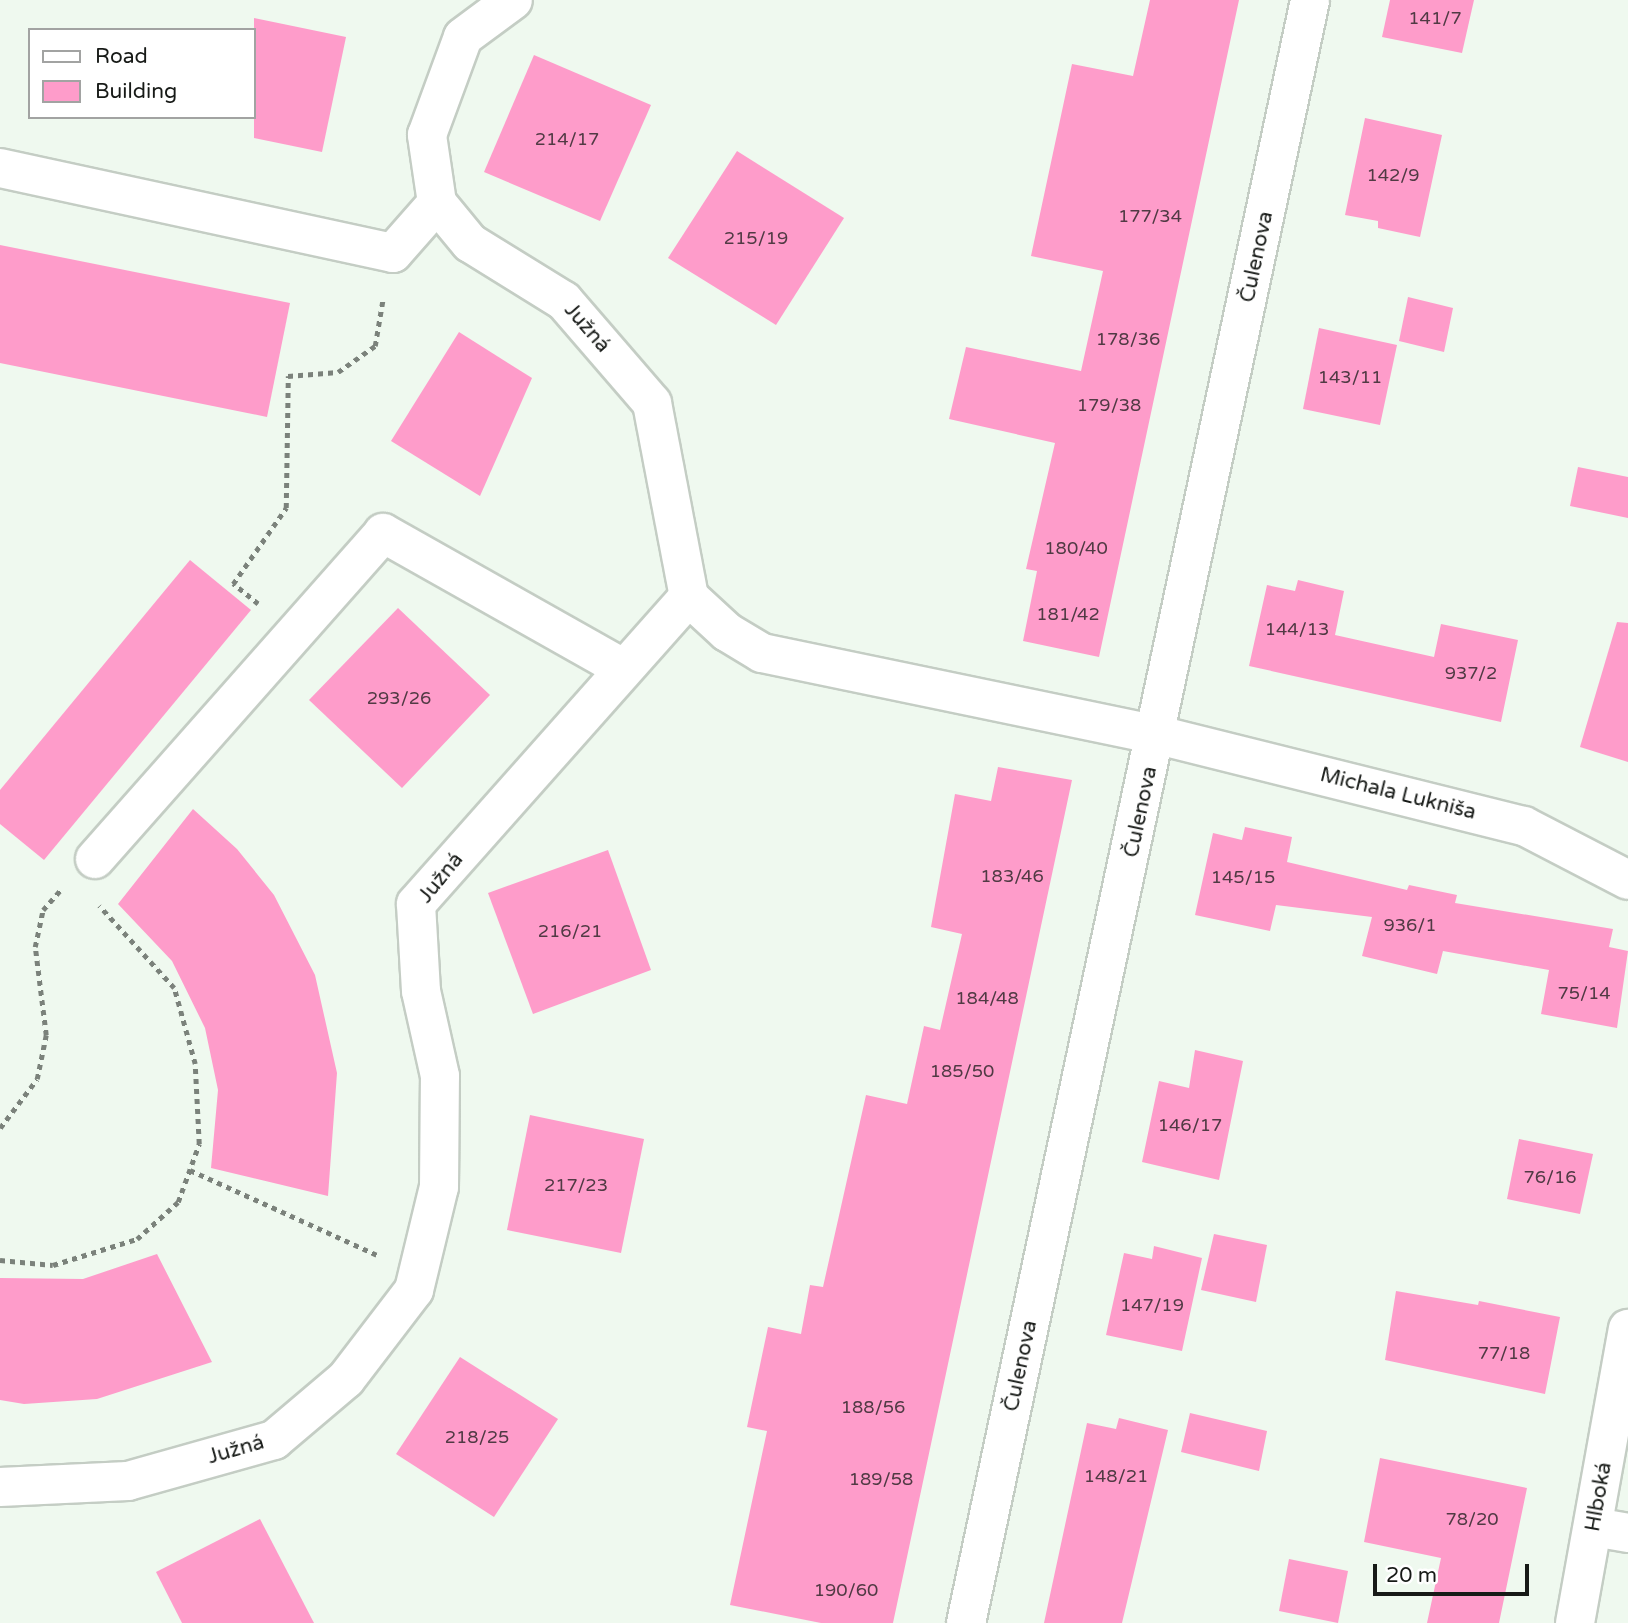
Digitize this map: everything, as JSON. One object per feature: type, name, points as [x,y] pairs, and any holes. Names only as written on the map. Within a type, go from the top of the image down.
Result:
[{"type":"street","points":[[0,168],[393,253],[437,203],[427,135],[463,37],[513,0]]},
{"type":"street","name":"Čulenova","points":[[966,1623],[1158,734],[1310,0]]},
{"type":"street","name":"Južná","points":[[0,1488],[128,1481],[274,1440],[346,1380],[414,1290],[439,1187],[440,1076],[421,991],[416,904],[623,668],[689,597],[652,403],[564,301],[470,243],[437,203]]},
{"type":"street","points":[[92,878],[294,633],[383,533],[623,668]]},
{"type":"street","name":"Michala Lukniša","points":[[689,597],[727,632],[762,653],[1158,734],[1524,826],[1628,880]]},
{"type":"street","name":"Hlboká","points":[[1575,1623],[1611,1530],[1628,1329]]},
{"type":"path","points":[[294,633],[233,584],[286,508],[288,376],[338,372],[375,346],[393,253]]},
{"type":"path","points":[[0,1260],[54,1265],[137,1239],[178,1202],[199,1144],[195,1064],[174,988],[92,878]]},
{"type":"path","points":[[0,1128],[37,1079],[46,1035],[35,947],[43,910],[63,887]]},
{"type":"path","points":[[190,1170],[287,1217],[419,1269]]},
{"type":"building","points":[[1150,0],[1239,0],[1099,657],[1023,641],[1037,571],[1026,569],[1055,443],[949,419],[966,347],[1081,371],[1103,271],[1031,256],[1072,64],[1133,76]]},
{"type":"building","points":[[1390,0],[1474,0],[1462,53],[1382,37]]},
{"type":"building","points":[[254,18],[346,37],[322,152],[254,138]]},
{"type":"building","points":[[534,55],[651,105],[600,221],[484,172]]},
{"type":"building","points":[[1365,118],[1442,135],[1420,237],[1378,228],[1378,221],[1345,215]]},
{"type":"building","points":[[737,151],[844,218],[776,325],[668,258]]},
{"type":"building","points":[[0,245],[290,303],[267,417],[0,363]]},
{"type":"building","points":[[1408,297],[1453,308],[1444,352],[1399,341]]},
{"type":"building","points":[[1319,328],[1397,345],[1380,425],[1303,409]]},
{"type":"building","points":[[459,332],[532,378],[480,496],[391,441]]},
{"type":"building","points":[[1578,467],[1628,477],[1628,518],[1570,506]]},
{"type":"building","points":[[190,560],[251,610],[44,860],[0,824],[0,790]]},
{"type":"building","points":[[1298,580],[1344,591],[1335,635],[1434,657],[1441,624],[1518,640],[1501,722],[1249,666],[1267,585],[1295,591]]},
{"type":"building","points":[[398,608],[490,695],[402,788],[309,700]]},
{"type":"building","points":[[1617,622],[1628,623],[1628,762],[1580,747]]},
{"type":"building","points":[[998,767],[1072,780],[893,1623],[821,1623],[730,1605],[767,1431],[747,1427],[768,1327],[801,1334],[810,1285],[823,1287],[866,1095],[907,1104],[924,1026],[940,1030],[962,934],[931,927],[955,794],[991,801]]},
{"type":"building","points":[[193,809],[237,849],[274,895],[315,975],[337,1073],[328,1196],[211,1168],[218,1090],[205,1028],[172,961],[118,904]]},
{"type":"building","points":[[1245,827],[1292,837],[1287,862],[1407,890],[1409,885],[1457,895],[1455,903],[1613,929],[1609,947],[1628,951],[1617,1028],[1541,1014],[1549,970],[1443,951],[1437,974],[1362,956],[1372,917],[1276,905],[1270,931],[1195,915],[1213,833],[1242,840]]},
{"type":"building","points":[[608,850],[651,970],[533,1014],[488,893]]},
{"type":"building","points":[[1195,1050],[1243,1061],[1219,1180],[1142,1162],[1159,1081],[1189,1088]]},
{"type":"building","points":[[530,1115],[644,1139],[621,1253],[507,1230]]},
{"type":"building","points":[[1519,1139],[1593,1154],[1580,1214],[1507,1199]]},
{"type":"building","points":[[1214,1234],[1267,1245],[1256,1302],[1201,1290]]},
{"type":"building","points":[[1154,1246],[1202,1258],[1182,1351],[1106,1335],[1124,1253],[1152,1259]]},
{"type":"building","points":[[157,1254],[212,1362],[97,1399],[24,1404],[0,1400],[0,1278],[83,1279]]},
{"type":"building","points":[[1396,1291],[1478,1305],[1479,1301],[1560,1317],[1545,1394],[1385,1360]]},
{"type":"building","points":[[460,1357],[558,1419],[494,1517],[396,1454]]},
{"type":"building","points":[[1190,1413],[1267,1431],[1259,1471],[1181,1452]]},
{"type":"building","points":[[1119,1418],[1168,1430],[1122,1623],[1044,1623],[1087,1423],[1116,1429]]},
{"type":"building","points":[[1380,1458],[1527,1488],[1499,1623],[1427,1623],[1441,1558],[1364,1542]]},
{"type":"building","points":[[260,1519],[314,1623],[182,1623],[156,1572]]},
{"type":"building","points":[[1289,1559],[1348,1571],[1338,1623],[1279,1611]]}]
